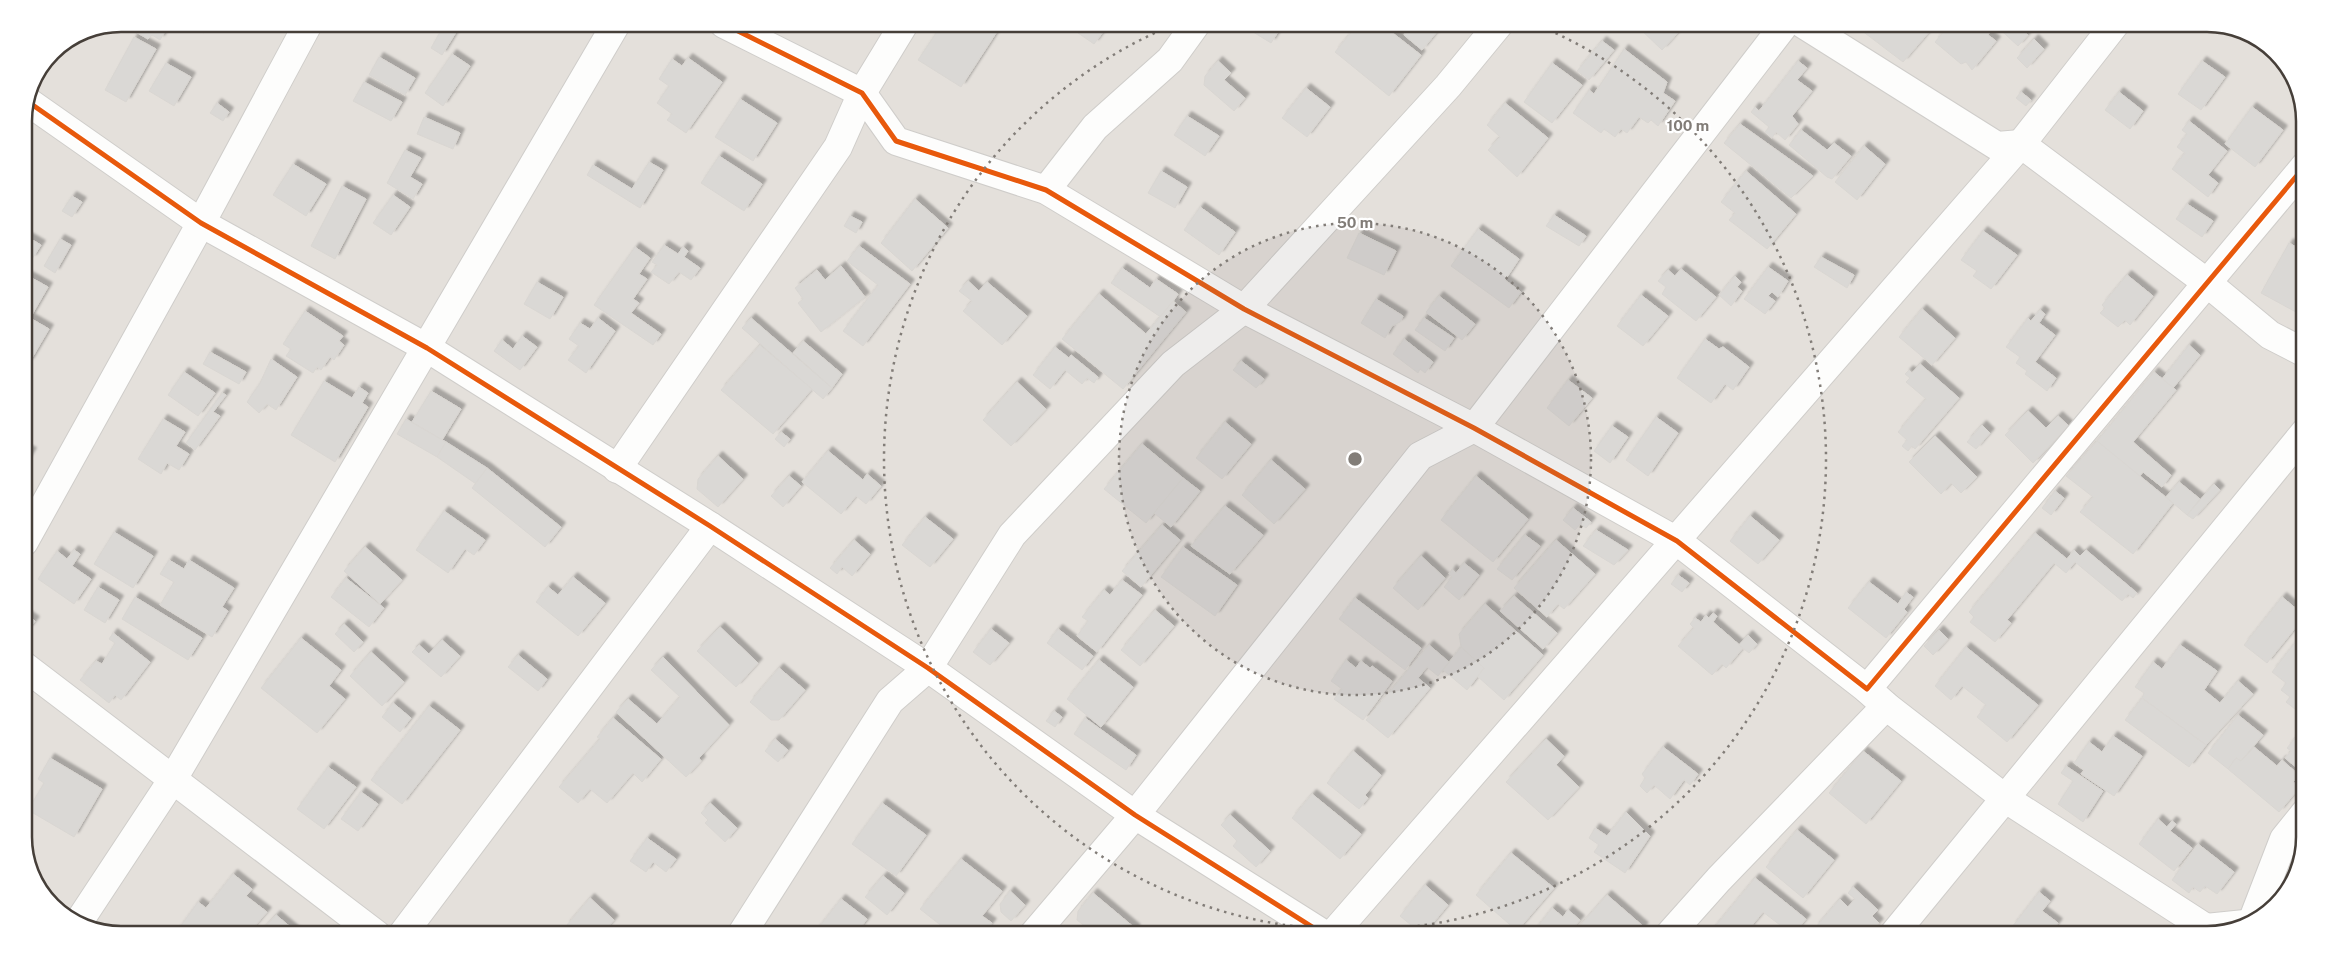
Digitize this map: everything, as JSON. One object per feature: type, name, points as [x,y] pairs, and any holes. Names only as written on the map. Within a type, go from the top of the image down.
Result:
[{"type":"street","points":[[33,526],[304,32]]},
{"type":"street","points":[[82,917],[173,779],[428,348],[611,32]]},
{"type":"street","points":[[740,32],[862,94],[896,141],[1046,190],[1244,309],[1474,428],[1677,541],[2006,799],[2194,926]]},
{"type":"street","points":[[617,469],[838,147],[862,94],[899,32]]},
{"type":"street","points":[[1046,190],[1095,127],[1170,60],[1190,32]]},
{"type":"street","points":[[747,926],[890,701],[928,668],[1012,535],[1173,364],[1244,309],[1448,86],[1492,32]]},
{"type":"street","points":[[1042,926],[1135,815],[1420,456],[1474,428],[1779,32]]},
{"type":"street","points":[[1816,32],[1997,146],[2021,144],[2206,282],[2270,336],[2296,349]]},
{"type":"street","points":[[1340,926],[2021,144],[2109,32]]},
{"type":"street","points":[[34,105],[201,222],[428,348],[710,526],[928,668],[1135,815],[1311,926]]},
{"type":"street","points":[[1677,926],[1876,697],[2206,282],[2296,177]]},
{"type":"street","points":[[1900,926],[2296,443]]},
{"type":"street","points":[[409,926],[710,526]]},
{"type":"street","points":[[33,673],[365,926]]},
{"type":"street","points":[[2256,912],[2284,839],[2296,824]]},
{"type":"shaded area","points":[[2207,32],[2225,34],[2241,39],[2262,51],[2278,67],[2292,93],[2296,116],[2296,843],[2295,855],[2290,871],[2278,892],[2257,911],[2241,920],[2219,926],[110,926],[88,920],[67,908],[51,892],[39,871],[33,849],[33,110],[44,77],[63,55],[77,44],[93,37],[110,33]]},
{"type":"building","points":[[136,32],[164,32],[160,40],[152,35],[148,39]]},
{"type":"building","points":[[440,32],[456,32],[442,55],[431,48]]},
{"type":"building","points":[[937,32],[997,32],[961,87],[918,60]]},
{"type":"building","points":[[1077,32],[1103,32],[1094,44]]},
{"type":"building","points":[[1253,32],[1278,32],[1271,43]]},
{"type":"building","points":[[1351,32],[1391,32],[1421,55],[1389,96],[1335,52]]},
{"type":"building","points":[[1406,32],[1436,33],[1422,50],[1404,35]]},
{"type":"building","points":[[1643,32],[1679,32],[1662,50]]},
{"type":"building","points":[[1864,32],[1929,32],[1903,62]]},
{"type":"building","points":[[1943,32],[1990,32],[1988,35],[1996,41],[1972,70],[1966,62],[1961,64],[1935,42]]},
{"type":"building","points":[[2003,32],[2024,32],[2028,35],[2018,46]]},
{"type":"building","points":[[134,37],[156,49],[126,102],[105,90]]},
{"type":"building","points":[[2034,39],[2044,49],[2027,68],[2017,58]]},
{"type":"building","points":[[1602,41],[1614,50],[1589,80],[1577,71]]},
{"type":"building","points":[[1624,49],[1667,82],[1663,93],[1675,101],[1658,126],[1651,120],[1648,123],[1639,117],[1627,133],[1621,129],[1615,137],[1604,129],[1601,133],[1573,113],[1589,90],[1594,94]]},
{"type":"building","points":[[452,54],[470,66],[443,106],[425,93]]},
{"type":"building","points":[[379,57],[415,78],[405,95],[369,75]]},
{"type":"building","points":[[688,58],[722,82],[686,133],[667,120],[672,114],[657,103],[669,86],[659,79],[672,59],[682,66]]},
{"type":"building","points":[[1218,61],[1231,73],[1224,80],[1245,98],[1234,111],[1204,85],[1205,76]]},
{"type":"building","points":[[1798,61],[1807,68],[1797,80],[1812,91],[1792,116],[1798,124],[1785,140],[1776,132],[1772,138],[1765,132],[1769,127],[1751,112],[1755,107],[1759,111]]},
{"type":"building","points":[[2202,61],[2225,77],[2201,110],[2178,94]]},
{"type":"building","points":[[166,63],[191,77],[174,106],[149,91]]},
{"type":"building","points":[[1552,63],[1582,85],[1552,123],[1524,102]]},
{"type":"building","points":[[364,82],[402,102],[391,121],[353,101]]},
{"type":"building","points":[[1306,88],[1330,107],[1307,137],[1282,118]]},
{"type":"building","points":[[2021,92],[2031,100],[2026,106],[2016,98]]},
{"type":"building","points":[[2119,92],[2143,111],[2130,129],[2105,110]]},
{"type":"building","points":[[740,99],[777,123],[753,161],[715,137]]},
{"type":"building","points":[[217,103],[229,112],[223,121],[210,113]]},
{"type":"building","points":[[1505,103],[1548,138],[1517,177],[1488,150],[1500,137],[1487,125]]},
{"type":"building","points":[[2252,107],[2283,130],[2255,167],[2225,144]]},
{"type":"building","points":[[1187,116],[1219,136],[1205,156],[1174,135]]},
{"type":"building","points":[[424,117],[460,133],[453,149],[417,134]]},
{"type":"building","points":[[2189,121],[2227,151],[2208,175],[2218,183],[2208,197],[2172,169],[2185,153],[2177,147],[2187,134],[2182,130]]},
{"type":"building","points":[[1740,124],[1813,176],[1791,198],[1724,143]]},
{"type":"building","points":[[1801,130],[1827,150],[1834,143],[1851,156],[1832,179],[1827,177],[1789,145]]},
{"type":"building","points":[[1864,146],[1885,164],[1857,200],[1835,182]]},
{"type":"building","points":[[405,150],[421,158],[410,177],[422,184],[413,199],[387,183]]},
{"type":"building","points":[[719,156],[762,184],[744,211],[701,183]]},
{"type":"building","points":[[649,162],[663,170],[640,208],[587,175],[593,165],[632,189]]},
{"type":"building","points":[[293,164],[326,184],[306,216],[273,195]]},
{"type":"building","points":[[1161,171],[1187,187],[1175,208],[1148,193]]},
{"type":"building","points":[[1746,171],[1796,214],[1767,249],[1729,220],[1735,213],[1721,202]]},
{"type":"building","points":[[342,186],[366,199],[335,259],[311,246]]},
{"type":"building","points":[[393,195],[410,207],[391,235],[373,223]]},
{"type":"building","points":[[72,196],[82,202],[72,217],[62,211]]},
{"type":"building","points":[[915,199],[948,228],[912,271],[881,243]]},
{"type":"building","points":[[2187,204],[2213,221],[2202,237],[2176,219]]},
{"type":"building","points":[[1200,207],[1235,232],[1219,255],[1184,230]]},
{"type":"building","points":[[1554,215],[1586,236],[1579,246],[1546,226]]},
{"type":"building","points":[[850,216],[862,222],[856,233],[844,226]]},
{"type":"building","points":[[1478,229],[1519,259],[1505,280],[1521,292],[1509,308],[1451,266]]},
{"type":"building","points":[[1983,231],[2017,255],[1991,289],[1973,276],[1977,271],[1961,260]]},
{"type":"building","points":[[1359,233],[1396,251],[1384,275],[1347,258]]},
{"type":"building","points":[[60,239],[71,245],[55,273],[44,266]]},
{"type":"building","points":[[33,240],[41,245],[33,257]]},
{"type":"building","points":[[2289,243],[2296,247],[2296,312],[2261,293]]},
{"type":"building","points":[[664,245],[678,254],[683,247],[688,251],[684,257],[700,268],[691,280],[679,272],[669,284],[651,272],[657,265],[652,262]]},
{"type":"building","points":[[859,246],[910,284],[863,346],[843,331],[878,285],[847,261]]},
{"type":"building","points":[[635,247],[650,258],[639,274],[647,279],[633,299],[639,303],[631,313],[661,334],[653,345],[594,305]]},
{"type":"building","points":[[1821,257],[1854,275],[1847,288],[1814,267]]},
{"type":"building","points":[[841,266],[865,297],[821,332],[798,303],[803,299],[795,288],[817,270],[825,280]]},
{"type":"building","points":[[1768,267],[1788,281],[1778,297],[1772,292],[1768,296],[1775,301],[1765,314],[1744,299]]},
{"type":"building","points":[[1122,268],[1150,288],[1156,279],[1178,294],[1162,318],[1111,283]]},
{"type":"building","points":[[1681,269],[1716,297],[1696,321],[1662,294],[1666,287],[1658,281],[1668,270],[1675,276]]},
{"type":"building","points":[[2127,275],[2153,296],[2130,325],[2125,320],[2118,327],[2100,313],[2105,308],[2102,305]]},
{"type":"building","points":[[1735,276],[1741,282],[1737,287],[1742,291],[1731,306],[1719,295]]},
{"type":"building","points":[[33,279],[48,287],[33,313]]},
{"type":"building","points":[[968,281],[979,291],[987,282],[1027,316],[1002,345],[963,311],[972,301],[959,291]]},
{"type":"building","points":[[537,282],[563,297],[550,319],[524,304]]},
{"type":"building","points":[[1099,294],[1146,334],[1173,301],[1186,312],[1123,389],[1062,339]]},
{"type":"building","points":[[1641,295],[1668,316],[1643,346],[1617,326]]},
{"type":"building","points":[[1439,296],[1475,324],[1462,340],[1426,312]]},
{"type":"building","points":[[1376,299],[1403,316],[1400,322],[1392,326],[1385,338],[1361,323]]},
{"type":"building","points":[[1922,309],[1955,338],[1932,365],[1899,337]]},
{"type":"building","points":[[2040,310],[2045,314],[2039,323],[2055,335],[2035,362],[2056,378],[2047,391],[2025,374],[2027,371],[2016,363],[2020,357],[2006,347],[2028,318],[2031,321]]},
{"type":"building","points":[[305,311],[343,336],[339,341],[344,345],[334,360],[330,357],[321,370],[317,367],[313,373],[286,356],[291,349],[283,344]]},
{"type":"building","points":[[598,318],[615,331],[586,373],[568,360],[579,346],[569,339],[580,323],[590,329]]},
{"type":"building","points":[[751,318],[832,388],[823,399],[742,328]]},
{"type":"building","points":[[1424,318],[1454,338],[1445,351],[1415,330]]},
{"type":"building","points":[[33,320],[49,329],[33,356]]},
{"type":"building","points":[[522,336],[537,347],[520,370],[494,351],[502,340],[513,349]]},
{"type":"building","points":[[1404,339],[1433,362],[1425,373],[1420,369],[1418,373],[1393,354]]},
{"type":"building","points":[[1705,339],[1719,349],[1723,347],[1749,367],[1733,390],[1725,384],[1711,403],[1677,378]]},
{"type":"building","points":[[803,341],[842,374],[832,388],[793,353]]},
{"type":"building","points":[[760,345],[812,389],[773,434],[721,390]]},
{"type":"building","points":[[2189,345],[2200,355],[2173,388],[2162,379]]},
{"type":"building","points":[[1055,347],[1069,358],[1071,355],[1098,377],[1094,383],[1087,378],[1082,384],[1065,370],[1050,389],[1033,375]]},
{"type":"building","points":[[210,352],[246,372],[239,384],[203,364]]},
{"type":"building","points":[[271,359],[297,377],[276,410],[267,404],[259,413],[247,402],[260,383]]},
{"type":"building","points":[[1241,361],[1264,379],[1256,388],[1233,370]]},
{"type":"building","points":[[1920,364],[1959,398],[1915,449],[1912,446],[1908,451],[1902,446],[1907,440],[1898,432],[1926,399],[1906,382],[1910,378],[1905,374],[1909,370],[1912,373]]},
{"type":"building","points":[[184,372],[215,393],[198,416],[168,395]]},
{"type":"building","points":[[2154,372],[2176,390],[2133,442],[2171,475],[2162,487],[2143,472],[2139,477],[2097,441]]},
{"type":"building","points":[[1568,380],[1592,398],[1569,426],[1547,408]]},
{"type":"building","points":[[324,381],[352,398],[359,387],[368,393],[362,403],[368,407],[335,462],[291,435]]},
{"type":"building","points":[[1017,382],[1046,409],[1011,446],[983,420]]},
{"type":"building","points":[[431,391],[461,409],[442,440],[412,422]]},
{"type":"building","points":[[222,393],[226,395],[213,412],[220,416],[195,450],[186,443]]},
{"type":"building","points":[[2028,411],[2046,428],[2058,416],[2069,426],[2033,463],[2005,435]]},
{"type":"building","points":[[1656,417],[1678,433],[1648,476],[1626,460]]},
{"type":"building","points":[[163,419],[185,432],[176,446],[189,454],[179,470],[167,463],[161,474],[138,459]]},
{"type":"building","points":[[406,419],[446,442],[437,457],[397,434]]},
{"type":"building","points":[[1225,422],[1251,444],[1222,479],[1196,458]]},
{"type":"building","points":[[1982,425],[1990,433],[1976,449],[1967,442]]},
{"type":"building","points":[[1612,426],[1628,437],[1610,463],[1594,451]]},
{"type":"building","points":[[781,432],[790,439],[784,447],[775,439]]},
{"type":"building","points":[[1935,436],[1977,477],[1961,493],[1951,483],[1941,494],[1909,462]]},
{"type":"building","points":[[2097,441],[2173,503],[2133,554],[2080,512],[2093,497],[2066,476]]},
{"type":"building","points":[[446,442],[487,468],[476,484],[437,457]]},
{"type":"building","points":[[1142,444],[1183,478],[1146,523],[1104,489]]},
{"type":"building","points":[[828,451],[863,480],[867,474],[881,486],[866,504],[856,496],[841,514],[802,482]]},
{"type":"building","points":[[718,456],[743,479],[718,507],[697,489],[698,479]]},
{"type":"building","points":[[1271,460],[1305,489],[1274,524],[1242,495]]},
{"type":"building","points":[[487,468],[561,527],[545,547],[472,488]]},
{"type":"building","points":[[789,476],[801,486],[783,507],[771,496]]},
{"type":"building","points":[[1476,476],[1528,519],[1493,562],[1441,520]]},
{"type":"building","points":[[1183,478],[1200,491],[1171,527],[1154,513]]},
{"type":"building","points":[[2179,482],[2200,499],[2187,515],[2166,497]]},
{"type":"building","points":[[2214,484],[2220,490],[2193,519],[2187,515]]},
{"type":"building","points":[[2055,491],[2064,498],[2051,515],[2042,508]]},
{"type":"building","points":[[1225,506],[1263,535],[1230,574],[1191,546]]},
{"type":"building","points":[[1573,508],[1591,522],[1586,528],[1580,524],[1575,530],[1563,520]]},
{"type":"building","points":[[444,511],[485,540],[474,555],[465,549],[448,573],[416,550]]},
{"type":"building","points":[[1750,516],[1779,540],[1758,564],[1730,541]]},
{"type":"building","points":[[925,517],[953,539],[930,567],[902,545]]},
{"type":"building","points":[[1162,525],[1180,540],[1141,587],[1122,571]]},
{"type":"building","points":[[1596,530],[1628,550],[1614,565],[1583,546]]},
{"type":"building","points":[[114,532],[153,556],[133,588],[94,564]]},
{"type":"building","points":[[2035,533],[2067,559],[2074,550],[2080,556],[2086,550],[2137,593],[2133,598],[2128,594],[2122,601],[2075,562],[2066,573],[2054,563],[2007,620],[2011,623],[1995,642],[1970,622],[1974,617],[1969,612]]},
{"type":"building","points":[[1525,535],[1540,546],[1512,580],[1497,569]]},
{"type":"building","points":[[854,540],[870,554],[852,576],[842,567],[837,574],[830,568]]},
{"type":"building","points":[[1556,540],[1595,574],[1564,609],[1558,604],[1547,617],[1514,588]]},
{"type":"building","points":[[365,547],[402,580],[380,604],[344,571]]},
{"type":"building","points":[[1183,547],[1237,585],[1215,616],[1161,577]]},
{"type":"building","points":[[74,550],[80,554],[72,566],[91,579],[74,604],[38,579],[57,551],[67,559]]},
{"type":"building","points":[[1421,556],[1445,578],[1418,610],[1393,588]]},
{"type":"building","points":[[169,560],[184,569],[189,560],[234,588],[222,607],[228,611],[212,637],[160,605],[174,582],[160,574]]},
{"type":"building","points":[[1464,563],[1479,575],[1459,600],[1444,587],[1452,577],[1449,574],[1452,569],[1456,573]]},
{"type":"building","points":[[1678,575],[1689,583],[1682,592],[1671,584]]},
{"type":"building","points":[[573,577],[605,603],[578,636],[536,602],[548,587],[558,595]]},
{"type":"building","points":[[346,578],[384,608],[369,627],[331,597]]},
{"type":"building","points":[[1122,580],[1142,595],[1097,652],[1077,636],[1088,621],[1082,617],[1104,590],[1110,595]]},
{"type":"building","points":[[1869,582],[1898,604],[1906,592],[1913,597],[1904,609],[1907,612],[1886,638],[1848,608]]},
{"type":"building","points":[[98,587],[119,600],[105,623],[84,610]]},
{"type":"building","points":[[1514,596],[1557,633],[1543,649],[1500,611]]},
{"type":"building","points":[[135,597],[202,638],[188,660],[122,619]]},
{"type":"building","points":[[2282,597],[2296,609],[2296,627],[2267,663],[2244,645]]},
{"type":"building","points":[[1355,598],[1421,648],[1405,670],[1339,619]]},
{"type":"building","points":[[1485,604],[1543,655],[1504,700],[1477,676],[1484,668],[1461,647],[1459,634]]},
{"type":"building","points":[[1155,610],[1174,626],[1140,666],[1121,650]]},
{"type":"building","points":[[1713,613],[1717,616],[1713,622],[1743,648],[1726,668],[1722,664],[1712,675],[1678,646],[1694,628],[1690,624],[1695,618],[1701,622],[1706,615],[1709,618]]},
{"type":"building","points":[[344,624],[363,642],[354,652],[335,634]]},
{"type":"building","points":[[720,627],[758,663],[736,687],[697,651]]},
{"type":"building","points":[[991,629],[1009,643],[990,665],[973,652]]},
{"type":"building","points":[[1058,629],[1093,656],[1082,670],[1047,643]]},
{"type":"building","points":[[1939,630],[1948,639],[1933,655],[1924,646]]},
{"type":"building","points":[[113,633],[150,662],[121,700],[115,695],[109,703],[80,680],[96,661],[102,664],[115,643],[109,639]]},
{"type":"building","points":[[1748,635],[1757,644],[1749,653],[1739,645]]},
{"type":"building","points":[[301,638],[341,670],[329,686],[345,699],[317,733],[261,688]]},
{"type":"building","points":[[442,640],[460,656],[441,677],[412,652],[419,645],[429,654]]},
{"type":"building","points":[[2296,641],[2296,710],[2286,702],[2290,697],[2281,690],[2286,683],[2272,672]]},
{"type":"building","points":[[1429,645],[1449,662],[1438,676],[1427,667],[1418,678],[1430,688],[1388,738],[1366,720]]},
{"type":"building","points":[[2180,645],[2217,671],[2204,690],[2220,703],[2238,681],[2253,694],[2206,745],[2142,698],[2144,693],[2135,687],[2153,662],[2162,669]]},
{"type":"building","points":[[1461,647],[1484,668],[1467,690],[1443,670]]},
{"type":"building","points":[[1966,647],[2038,705],[2007,742],[1977,717],[1986,705],[1962,686],[1951,700],[1935,686]]},
{"type":"building","points":[[371,652],[404,682],[382,706],[350,676]]},
{"type":"building","points":[[518,655],[547,679],[538,691],[508,667]]},
{"type":"building","points":[[663,657],[729,725],[699,758],[701,761],[686,777],[616,712],[628,699],[657,724],[680,697],[651,670]]},
{"type":"building","points":[[1099,660],[1133,687],[1101,727],[1067,699]]},
{"type":"building","points":[[1346,660],[1356,668],[1361,661],[1370,668],[1372,666],[1392,681],[1363,720],[1334,699],[1342,689],[1331,681]]},
{"type":"building","points":[[779,668],[805,690],[779,720],[771,720],[750,702]]},
{"type":"building","points":[[2142,698],[2206,745],[2189,767],[2125,720]]},
{"type":"building","points":[[393,703],[411,718],[400,732],[382,717]]},
{"type":"building","points":[[429,706],[460,730],[402,804],[371,780]]},
{"type":"building","points":[[1054,711],[1062,717],[1055,727],[1046,721]]},
{"type":"building","points":[[2238,715],[2263,735],[2241,761],[2236,758],[2228,769],[2208,753]]},
{"type":"building","points":[[613,718],[661,759],[642,782],[633,773],[607,803],[590,789],[578,803],[559,787],[600,739],[597,737]]},
{"type":"building","points":[[1085,718],[1136,755],[1126,770],[1074,734]]},
{"type":"building","points":[[2113,736],[2142,756],[2114,796],[2081,774],[2084,770],[2074,763],[2089,742],[2102,752]]},
{"type":"building","points":[[2296,737],[2296,767],[2285,758],[2291,751],[2287,748]]},
{"type":"building","points":[[775,739],[788,750],[778,762],[765,751]]},
{"type":"building","points":[[1546,739],[1564,756],[1556,765],[1579,787],[1548,820],[1506,782]]},
{"type":"building","points":[[1663,747],[1698,774],[1690,785],[1684,780],[1670,799],[1654,785],[1647,793],[1640,786],[1645,778],[1642,774]]},
{"type":"building","points":[[2254,747],[2277,766],[2282,760],[2296,772],[2296,778],[2293,782],[2296,784],[2296,792],[2279,812],[2228,769],[2236,758],[2241,761]]},
{"type":"building","points":[[1353,751],[1381,775],[1365,795],[1368,798],[1359,809],[1327,783]]},
{"type":"building","points":[[1863,751],[1901,781],[1866,824],[1829,793]]},
{"type":"building","points":[[50,758],[102,789],[74,837],[33,813],[33,802],[44,783],[38,779]]},
{"type":"building","points":[[2066,766],[2103,791],[2083,822],[2058,804],[2073,781],[2061,773]]},
{"type":"building","points":[[328,767],[356,787],[324,829],[297,809]]},
{"type":"building","points":[[361,792],[378,804],[358,831],[341,819]]},
{"type":"building","points":[[1312,794],[1361,834],[1340,859],[1292,818]]},
{"type":"building","points":[[710,803],[737,828],[725,842],[705,823],[708,820],[701,813]]},
{"type":"building","points":[[882,803],[926,835],[896,876],[852,844]]},
{"type":"building","points":[[1626,812],[1650,836],[1625,873],[1594,852],[1599,845],[1589,838],[1595,828],[1607,836]]},
{"type":"building","points":[[1230,815],[1270,851],[1256,867],[1233,846],[1237,841],[1221,825]]},
{"type":"building","points":[[2158,819],[2167,827],[2172,821],[2176,824],[2170,831],[2192,848],[2174,871],[2139,844]]},
{"type":"building","points":[[1797,830],[1834,860],[1803,898],[1766,867]]},
{"type":"building","points":[[647,838],[676,859],[666,872],[653,862],[646,872],[630,861]]},
{"type":"building","points":[[2198,844],[2234,872],[2217,894],[2205,886],[2200,892],[2193,887],[2189,893],[2172,880]]},
{"type":"building","points":[[1511,853],[1554,888],[1521,926],[1511,926],[1476,895]]},
{"type":"building","points":[[961,859],[1002,891],[982,916],[992,923],[990,926],[942,926],[920,909]]},
{"type":"building","points":[[233,874],[252,889],[246,896],[267,912],[255,926],[181,926],[198,902],[206,908]]},
{"type":"building","points":[[883,876],[904,893],[887,915],[865,897]]},
{"type":"building","points":[[1755,878],[1806,919],[1800,926],[1781,926],[1763,912],[1751,926],[1715,926]]},
{"type":"building","points":[[1425,885],[1448,905],[1430,926],[1412,926],[1400,916]]},
{"type":"building","points":[[1853,887],[1878,910],[1872,916],[1879,923],[1876,926],[1817,926],[1840,899],[1848,907],[1855,899],[1848,893]]},
{"type":"building","points":[[1010,891],[1025,905],[1011,921],[1001,912],[1000,904]]},
{"type":"building","points":[[2039,892],[2050,901],[2042,911],[2058,923],[2056,926],[2013,926]]},
{"type":"building","points":[[1093,893],[1132,926],[1084,926],[1077,920],[1078,911]]},
{"type":"building","points":[[1607,895],[1643,926],[1580,926]]},
{"type":"building","points":[[590,898],[614,920],[609,926],[566,926]]},
{"type":"building","points":[[841,899],[867,919],[862,926],[820,926]]},
{"type":"building","points":[[1552,908],[1563,917],[1568,910],[1580,920],[1575,926],[1538,926]]},
{"type":"building","points":[[276,915],[289,926],[266,926]]},
{"type":"cycle path","points":[[740,32],[862,93],[896,141],[1046,190],[1244,309],[1474,428],[1677,541],[1867,689],[2296,177]]},
{"type":"cycle path","points":[[34,106],[201,223],[427,348],[710,526],[928,668],[1135,815],[1311,926]]}]
